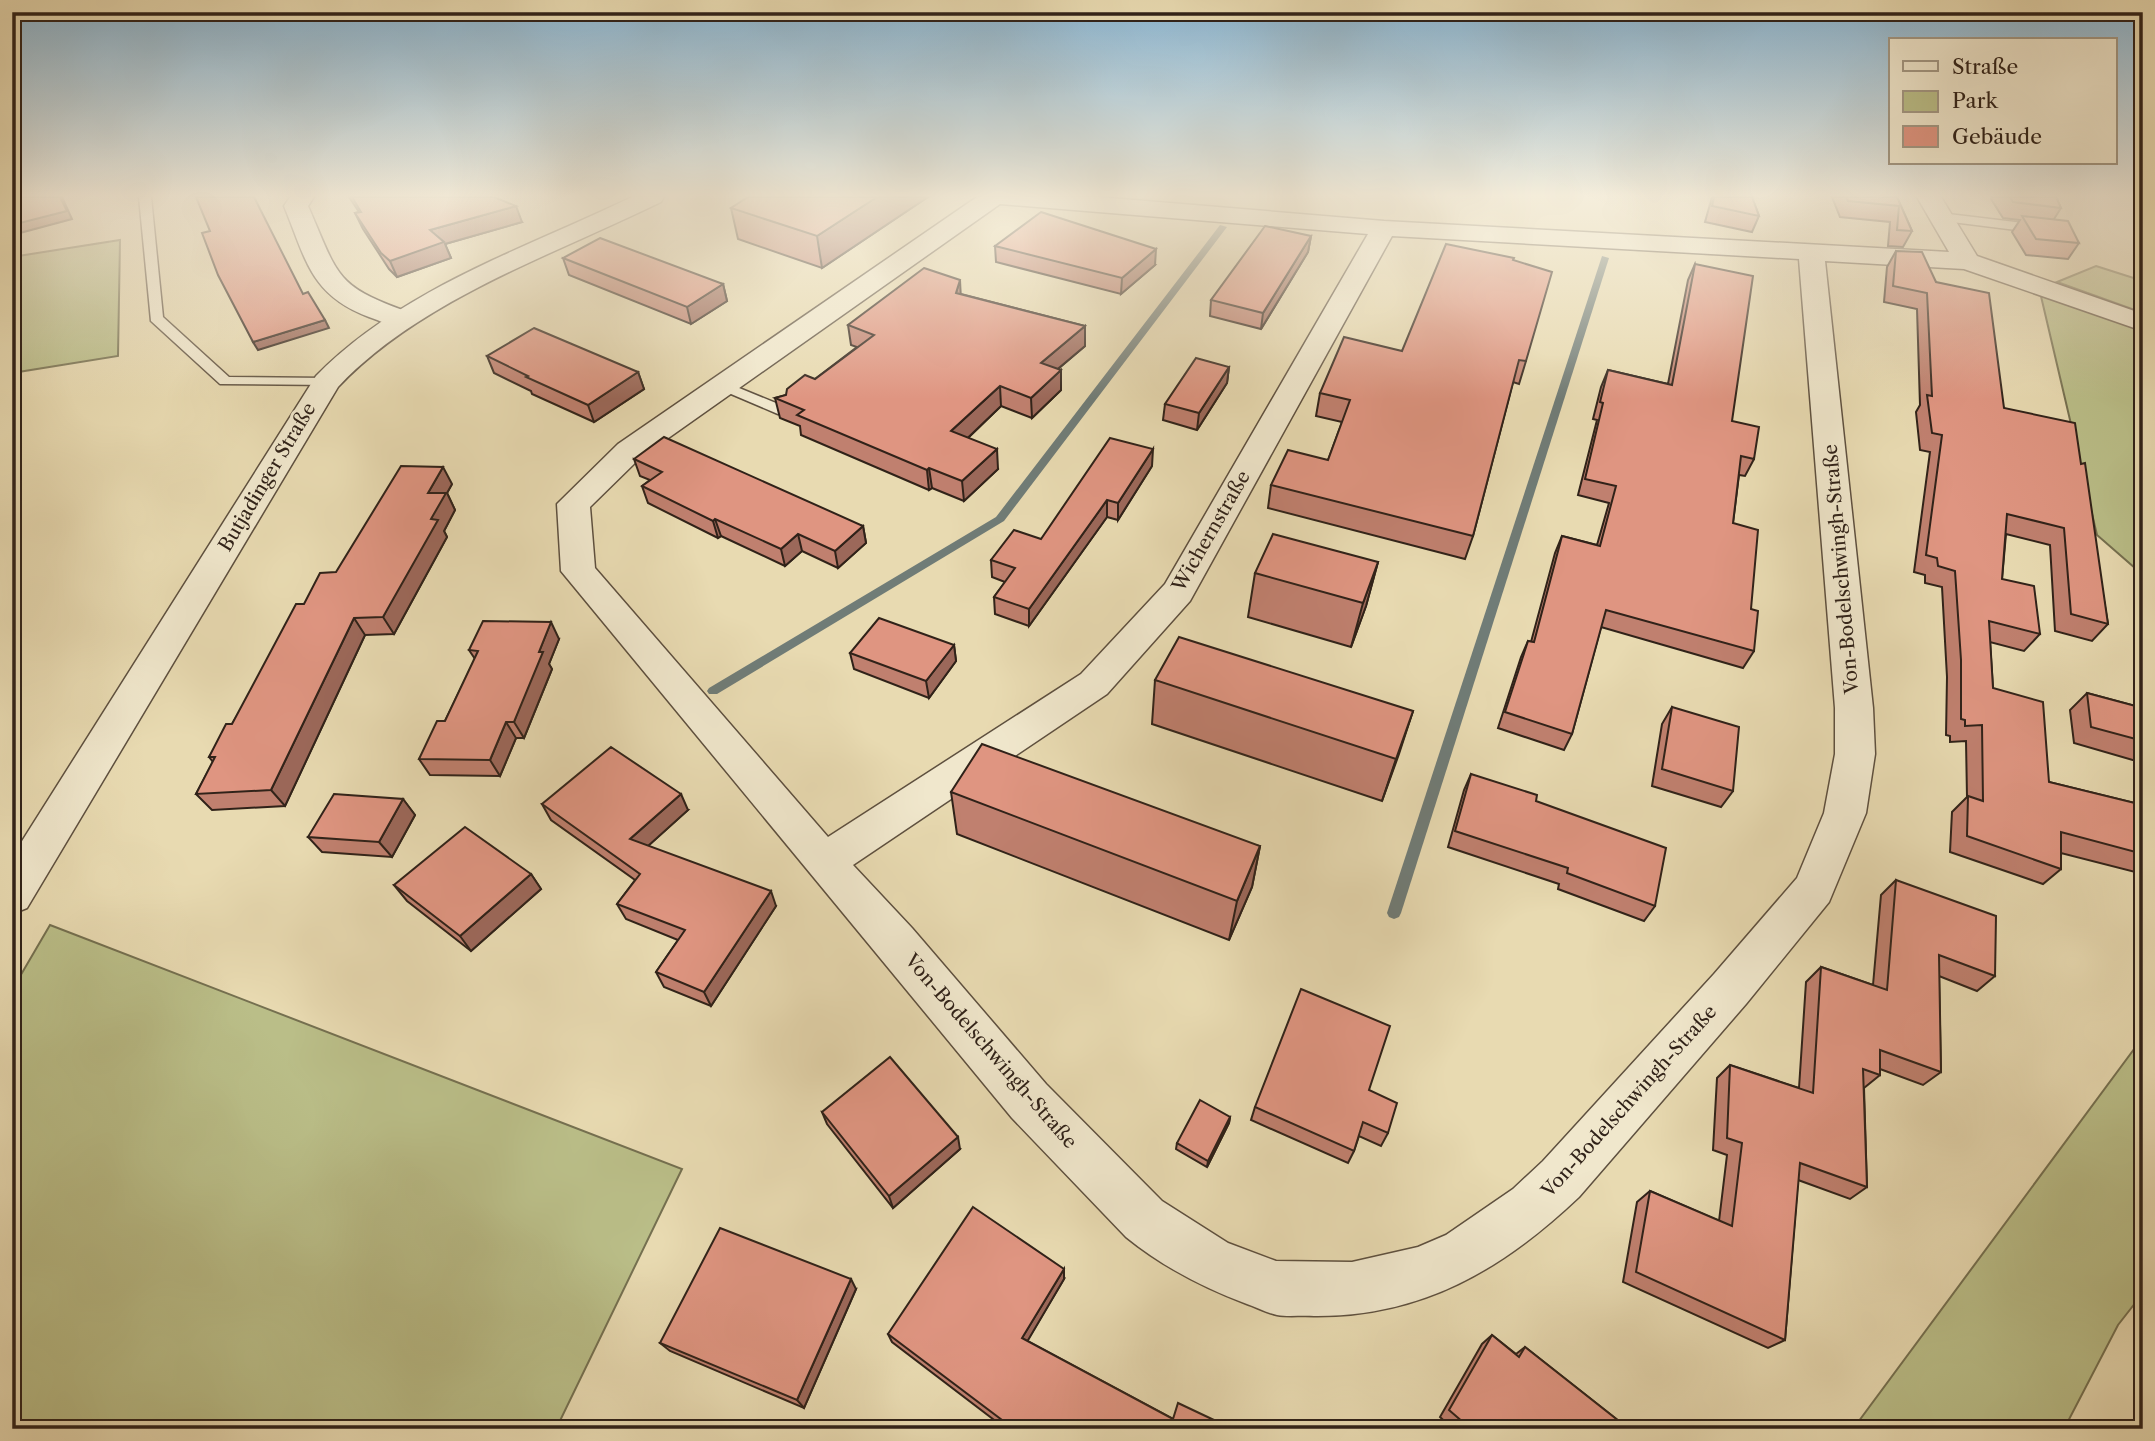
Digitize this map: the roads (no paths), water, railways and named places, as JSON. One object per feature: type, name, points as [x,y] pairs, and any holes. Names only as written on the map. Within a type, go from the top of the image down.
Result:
[{"type":"street","points":[[323,264],[332,284],[361,303],[401,319]]},
{"type":"street","name":"Butjadinger Straße","points":[[12,895],[326,382],[346,359],[401,319],[509,264]]},
{"type":"street","name":"Von-Bodelschwingh-Straße","points":[[897,264],[629,451],[573,504],[578,571],[1038,1111],[1144,1219],[1212,1264],[1276,1288],[1352,1289],[1419,1274],[1465,1254],[1531,1207],[1561,1180],[1730,989],[1814,888],[1845,813],[1855,754],[1854,708],[1812,264]]},
{"type":"street","name":"Wichernstraße","points":[[824,862],[1094,684],[1178,592],[1363,264]]},
{"type":"street","points":[[1976,264],[2143,323]]},
{"type":"lane","points":[[151,264],[156,318],[225,381],[326,382]]},
{"type":"lane","points":[[722,385],[783,411]]},
{"type":"waterway","points":[[713,691],[1000,519],[1195,264]]},
{"type":"waterway","points":[[1394,913],[1603,264]]}]
